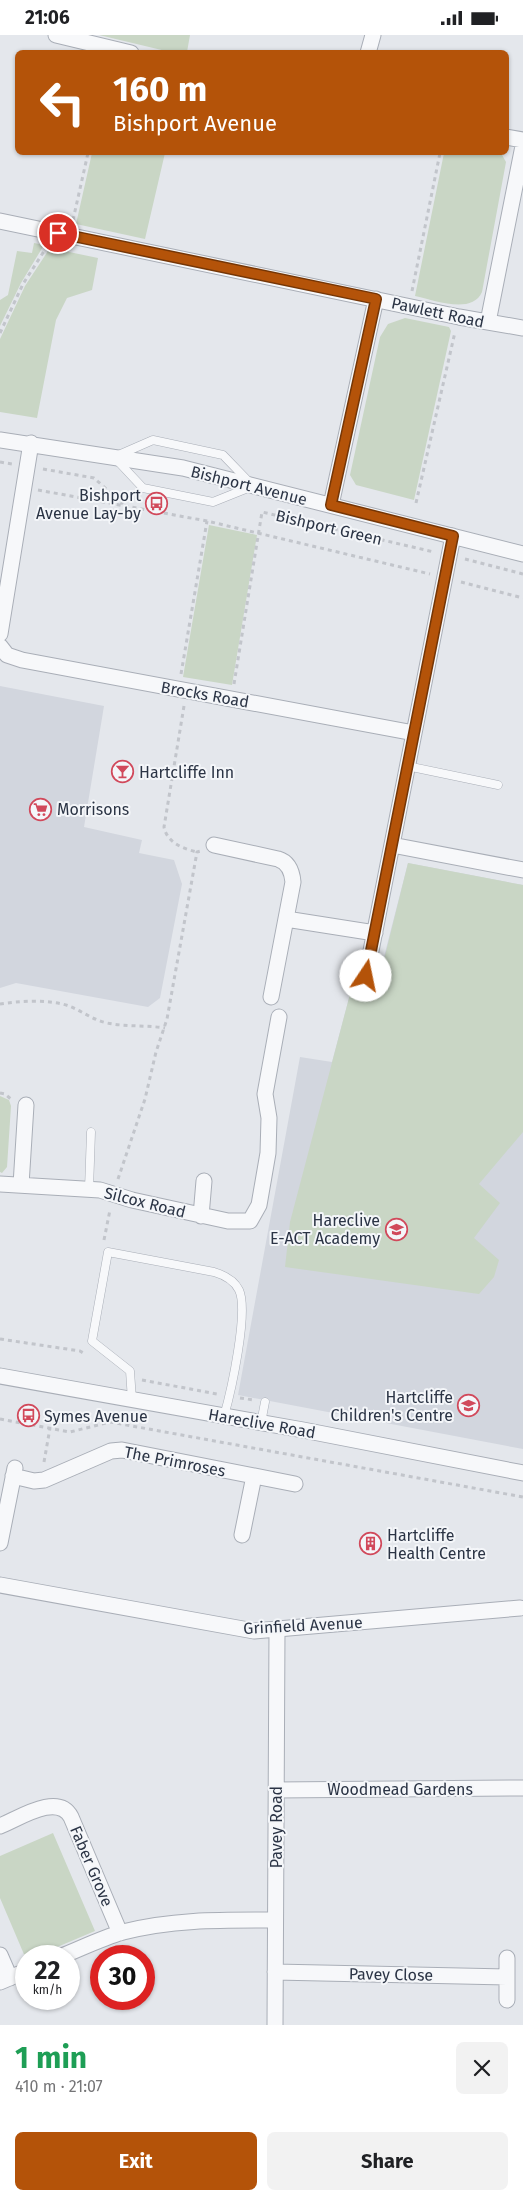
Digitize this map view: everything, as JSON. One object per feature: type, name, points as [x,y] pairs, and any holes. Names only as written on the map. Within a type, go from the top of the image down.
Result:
[{"type":"street","points":[[56,35],[118,50]]},
{"type":"street","points":[[369,50],[373,35]]},
{"type":"street","points":[[509,138],[523,140]]},
{"type":"street","points":[[488,322],[523,146]]},
{"type":"street","name":"Pawlett Road","points":[[0,221],[459,317],[523,327]]},
{"type":"street","points":[[331,505],[376,299]]},
{"type":"street","name":"Bishport Avenue","points":[[0,440],[31,443],[183,468],[523,554]]},
{"type":"street","points":[[0,634],[31,443]]},
{"type":"street","points":[[366,976],[453,536]]},
{"type":"street","name":"Brocks Road","points":[[0,646],[7,655],[22,660],[414,733]]},
{"type":"street","points":[[214,845],[271,857],[286,863],[291,871],[293,882],[271,997]]},
{"type":"street","points":[[392,845],[523,870]]},
{"type":"street","points":[[286,919],[375,933]]},
{"type":"street","name":"Silcox Road","points":[[0,1184],[104,1191],[201,1215],[241,1223],[250,1221],[258,1210],[268,1153],[269,1118],[265,1090],[279,1017]]},
{"type":"street","points":[[21,1185],[26,1105]]},
{"type":"street","name":"Silcox Road","points":[[201,1215],[204,1181]]},
{"type":"street","name":"Hareclive Road","points":[[0,1376],[224,1416],[523,1473]]},
{"type":"street","name":"The Primroses","points":[[0,1543],[14,1472],[41,1480],[116,1450],[295,1484]]},
{"type":"street","points":[[242,1535],[254,1476]]},
{"type":"street","name":"Grinfield Avenue","points":[[0,1585],[254,1631],[520,1608]]},
{"type":"street","name":"Pavey Road","points":[[275,2025],[277,1630]]},
{"type":"street","name":"Woodmead Gardens","points":[[276,1789],[523,1789]]},
{"type":"street","name":"Faber Grove","points":[[0,1826],[42,1808],[54,1806],[65,1809],[71,1817],[120,1933]]},
{"type":"street","points":[[80,1949],[120,1933],[182,1922],[275,1920]]},
{"type":"street","points":[[0,1955],[5,1980]]},
{"type":"street","points":[[507,1958],[507,1999]]},
{"type":"street","name":"Pavey Close","points":[[275,1972],[506,1977]]},
{"type":"lane","points":[[153,440],[222,455],[253,486],[213,502],[150,490],[143,488],[114,457],[153,440]]},
{"type":"lane","points":[[407,767],[498,785]]},
{"type":"lane","name":"Silcox Road","points":[[89,1189],[91,1132]]},
{"type":"lane","points":[[132,1400],[130,1371],[92,1341],[108,1252],[224,1275],[238,1288],[242,1308],[230,1396],[224,1416]]},
{"type":"lane","points":[[261,1423],[264,1402]]},
{"type":"path","points":[[409,306],[440,155]]},
{"type":"path","points":[[416,503],[459,317]]},
{"type":"path","points":[[0,462],[94,478],[124,504]]},
{"type":"path","points":[[25,488],[124,504],[207,521],[523,598]]},
{"type":"path","name":"Bishport Green","points":[[232,699],[262,512],[523,574]]},
{"type":"path","points":[[207,521],[164,827],[168,836],[180,847],[197,852],[214,845]]},
{"type":"path","points":[[102,1249],[113,1194],[145,1099],[156,1052],[165,1028],[197,852]]},
{"type":"path","points":[[0,1004],[22,1000],[68,1006],[88,1017],[109,1023],[165,1028]]},
{"type":"path","points":[[0,1339],[80,1351],[88,1356]]},
{"type":"path","points":[[80,1351],[82,1341]]},
{"type":"path","points":[[132,1379],[264,1402]]},
{"type":"path","points":[[0,1419],[70,1432],[110,1422],[523,1497]]},
{"type":"path","points":[[41,1480],[50,1428]]},
{"type":"shaded area","points":[[0,686],[104,706],[84,827],[142,840],[139,853],[174,860],[182,884],[160,998],[148,1007],[16,983],[0,988]]},
{"type":"shaded area","name":"Hareclive E-ACT Academy","points":[[408,863],[523,885],[523,1449],[238,1395],[300,1057],[332,1062],[354,979],[377,984]]},
{"type":"green space","points":[[99,35],[190,35],[187,50],[162,50]]},
{"type":"green space","points":[[92,155],[165,155],[145,239],[76,224]]},
{"type":"green space","points":[[444,155],[502,155],[506,162],[482,292],[477,299],[470,303],[461,304],[442,303],[415,296]]},
{"type":"green space","points":[[34,243],[44,245],[21,283],[0,326],[0,300],[8,295],[17,251],[32,253]]},
{"type":"green space","points":[[50,248],[98,258],[92,290],[67,298],[56,320],[37,418],[0,412],[0,339],[25,286]]},
{"type":"green space","points":[[405,318],[449,327],[451,331],[414,500],[356,485],[350,475],[380,337],[388,324]]},
{"type":"green space","points":[[209,525],[257,535],[232,685],[183,677]]},
{"type":"green space","points":[[408,863],[523,885],[523,1132],[479,1184],[500,1203],[474,1238],[499,1260],[494,1277],[479,1294],[285,1267],[290,1222],[354,979],[378,984]]},
{"type":"green space","points":[[0,1096],[9,1100],[11,1106],[7,1167],[2,1173],[0,1172]]},
{"type":"green space","points":[[53,1833],[95,1931],[62,1945],[20,1945],[0,1898],[0,1856]]},
{"type":"place","name":"Bishport Avenue Lay-by","points":[[157,504]]},
{"type":"place","name":"Hartcliffe Inn","points":[[123,772]]},
{"type":"place","name":"Morrisons","points":[[41,809]]},
{"type":"place","name":"Hareclive E-ACT Academy","points":[[396,1229]]},
{"type":"place","name":"Hartcliffe Children's Centre","points":[[469,1406]]},
{"type":"place","name":"Symes Avenue","points":[[28,1416]]},
{"type":"place","name":"Hartcliffe Health Centre","points":[[371,1544]]},
{"type":"route","points":[[58,233],[376,299],[331,505],[453,536],[366,976]]}]
